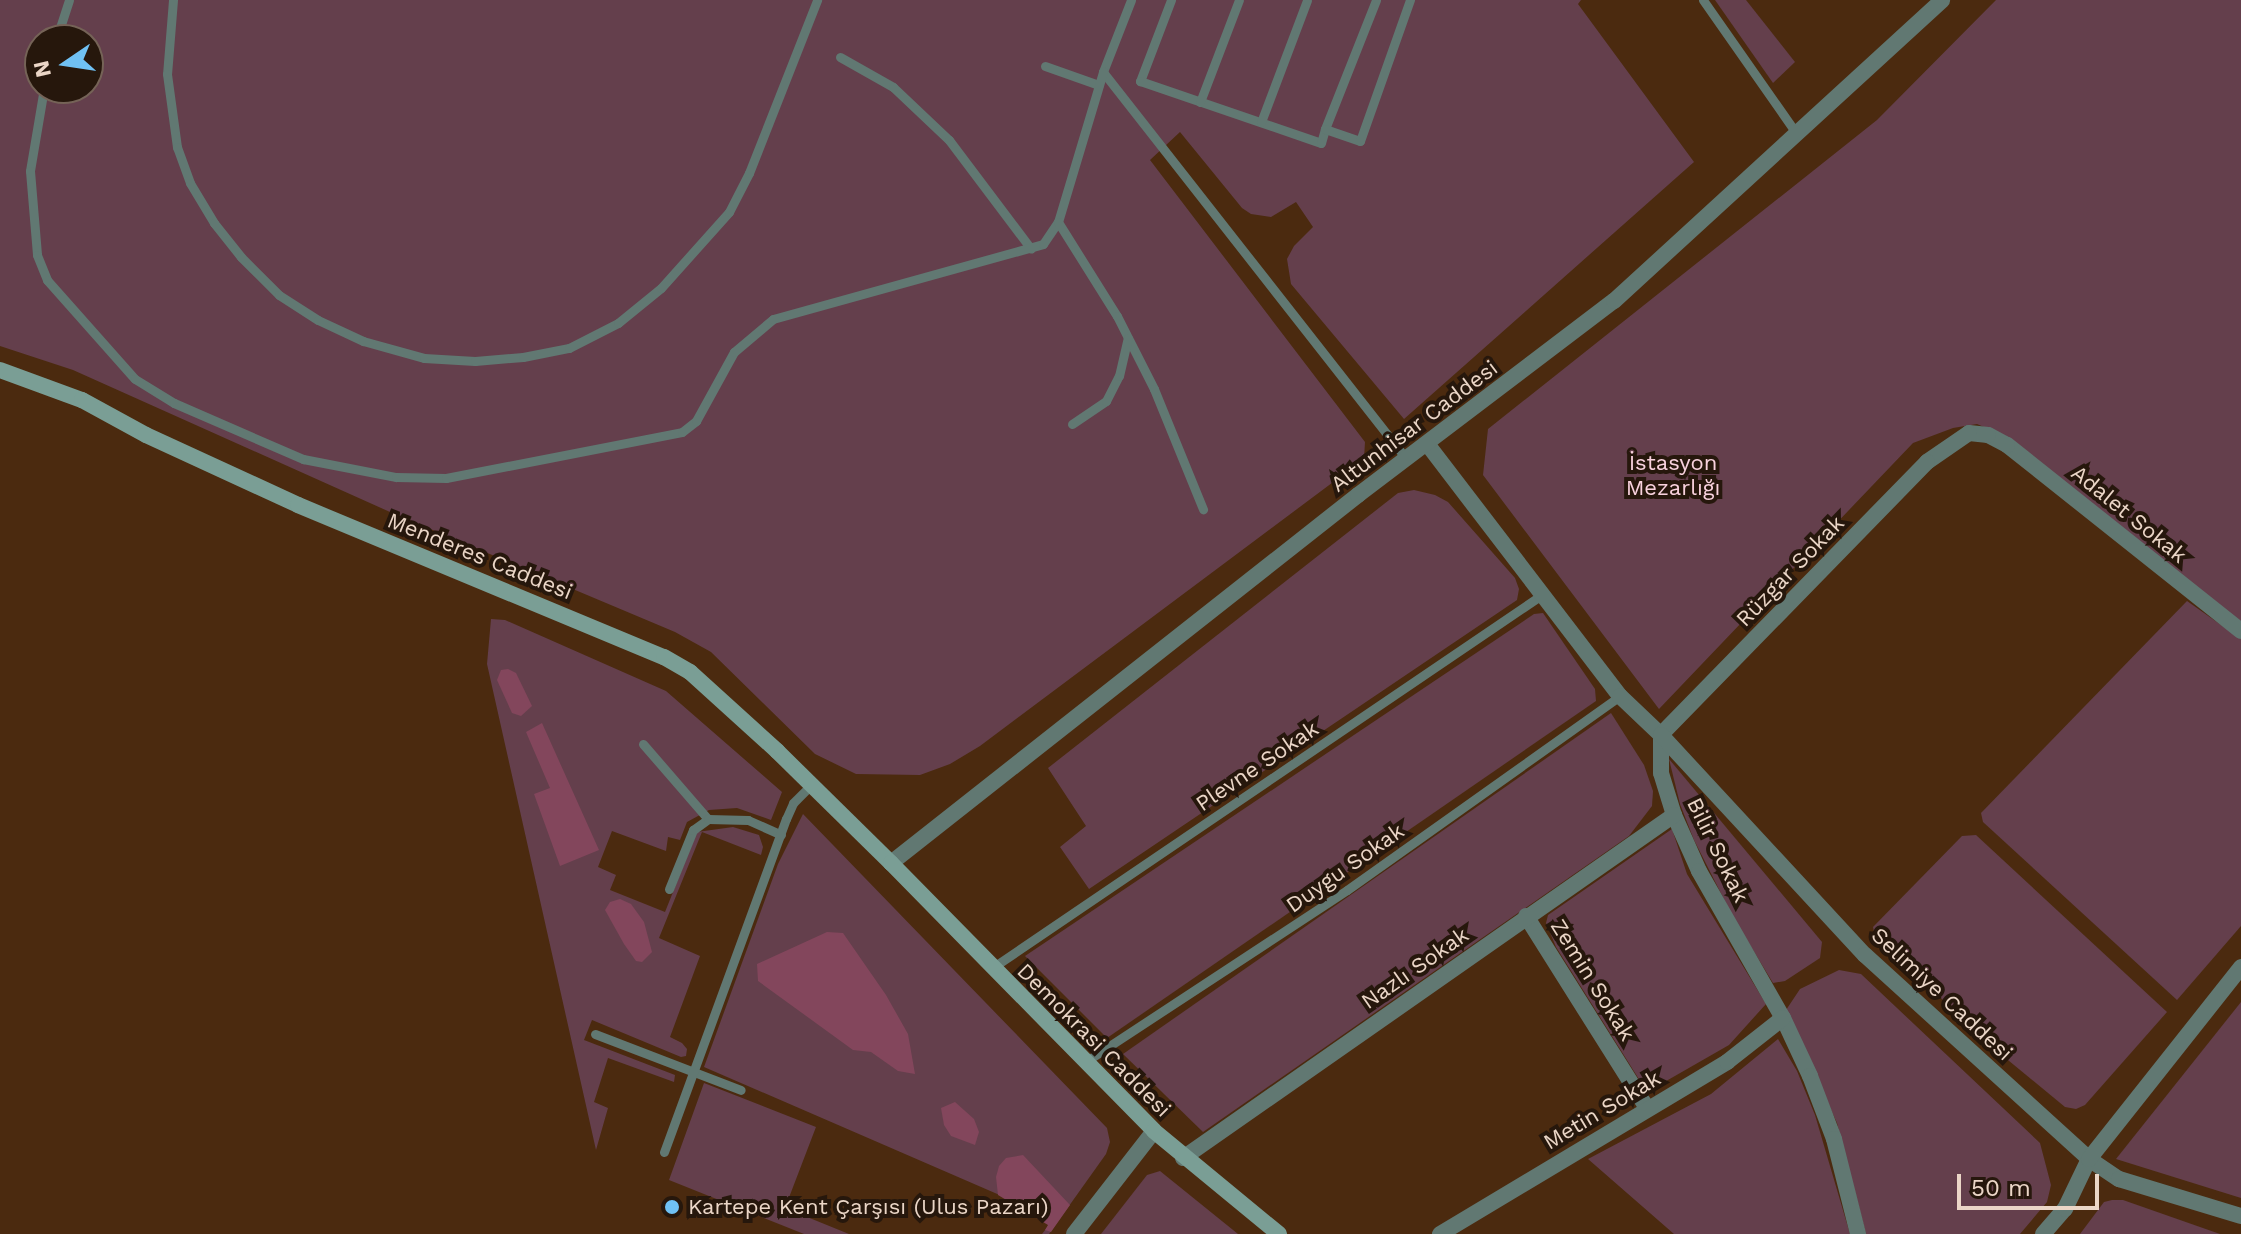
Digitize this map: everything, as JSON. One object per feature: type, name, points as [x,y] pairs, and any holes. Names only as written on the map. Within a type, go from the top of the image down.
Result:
[{"type":"main road","name":"Menderes Caddesi","points":[[0,370],[82,400],[146,435],[298,505],[664,657],[690,672],[891,863]]},
{"type":"main road","name":"Demokrasi Caddesi","points":[[891,863],[1154,1131],[1279,1234]]},
{"type":"street","name":"Altunhisar Caddesi","points":[[891,863],[1614,301],[1942,0]]},
{"type":"street","name":"Adalet Sokak","points":[[1955,441],[1969,433],[1988,435],[2007,445],[2241,631]]},
{"type":"street","name":"Rüzgar Sokak","points":[[1661,735],[1927,462],[1955,441]]},
{"type":"street","points":[[1428,445],[1620,696],[1661,735]]},
{"type":"street","name":"Bilir Sokak","points":[[1661,735],[1661,773],[1674,815],[1699,871],[1783,1018],[1824,1108],[1858,1234]]},
{"type":"street","name":"Selimiye Caddesi","points":[[1661,735],[1865,955],[2089,1159],[2119,1179],[2241,1216]]},
{"type":"street","name":"Nazlı Sokak","points":[[1183,1158],[1674,815]]},
{"type":"street","name":"Zemin Sokak","points":[[1526,916],[1647,1108]]},
{"type":"street","points":[[2043,1234],[2065,1209],[2089,1159],[2241,967]]},
{"type":"street","name":"Metin Sokak","points":[[1440,1234],[1727,1062],[1783,1018]]},
{"type":"street","points":[[1074,1234],[1154,1131]]},
{"type":"lane","points":[[61,24],[69,0]]},
{"type":"lane","points":[[173,0],[167,74],[177,147],[190,183],[214,223],[241,257],[279,295],[318,320],[363,341],[424,358],[475,361],[523,357],[569,348],[618,323],[661,288],[729,212],[749,173],[817,0]]},
{"type":"lane","points":[[41,104],[30,171],[32,227],[37,255],[47,280],[135,379],[174,403],[303,459],[351,471],[446,478],[504,470],[682,432],[696,421],[734,352],[750,335],[773,319],[1043,244],[1058,222],[1103,72],[1131,0]]},
{"type":"lane","points":[[1171,0],[1140,81],[1321,143],[1376,0]]},
{"type":"lane","points":[[1200,102],[1239,0]]},
{"type":"lane","points":[[1261,122],[1307,0]]},
{"type":"lane","points":[[1325,129],[1360,141],[1410,0]]},
{"type":"lane","points":[[1703,0],[1797,134]]},
{"type":"lane","points":[[840,57],[893,87],[949,140],[1031,249]]},
{"type":"lane","points":[[1045,66],[1099,85]]},
{"type":"lane","points":[[1103,72],[1407,460]]},
{"type":"lane","points":[[1058,222],[1128,338],[1154,389],[1203,509]]},
{"type":"lane","points":[[1072,424],[1106,401],[1119,376],[1128,338]]},
{"type":"lane","name":"Plevne Sokak","points":[[992,968],[1543,594]]},
{"type":"lane","name":"Duygu Sokak","points":[[1085,1062],[1347,890],[1620,696]]},
{"type":"lane","points":[[643,744],[708,819]]},
{"type":"lane","points":[[664,1152],[793,803],[811,785]]},
{"type":"lane","points":[[669,889],[693,830],[708,819],[748,820],[781,835]]},
{"type":"lane","points":[[595,1034],[741,1090]]},
{"type":"green space","points":[[0,0],[1581,0],[1578,4],[1694,162],[1404,419],[1291,284],[1287,259],[1294,246],[1313,227],[1296,202],[1271,217],[1251,214],[1242,208],[1180,132],[1150,160],[1365,442],[1364,459],[980,746],[950,764],[920,775],[856,774],[815,754],[711,652],[675,632],[390,512],[73,370],[0,346]]},
{"type":"green space","points":[[1715,0],[1746,0],[1795,62],[1773,83]]},
{"type":"green space","name":"İstasyon Mezarlığı","points":[[1996,0],[2241,0],[2241,623],[2007,437],[1977,424],[1953,428],[1913,443],[1659,709],[1483,475],[1488,429],[1877,120]]},
{"type":"green space","points":[[1414,490],[1448,502],[1515,578],[1519,589],[1517,600],[1089,889],[1060,847],[1086,826],[1048,768],[1398,493]]},
{"type":"green space","points":[[2187,601],[2241,639],[2241,926],[2177,1000],[1983,822],[1981,813]]},
{"type":"green space","points":[[1543,613],[1595,689],[1596,701],[1107,1038],[1025,956],[1534,614]]},
{"type":"green space","points":[[491,619],[505,620],[666,691],[782,792],[771,820],[737,808],[709,810],[687,822],[680,840],[668,837],[666,851],[612,831],[598,867],[616,875],[610,890],[665,912],[697,832],[733,827],[759,835],[763,847],[761,855],[702,832],[659,938],[700,956],[670,1037],[682,1043],[687,1049],[686,1056],[681,1057],[592,1020],[584,1040],[675,1075],[674,1082],[608,1058],[594,1102],[608,1108],[596,1150],[487,664]]},
{"type":"green space","points":[[1611,713],[1644,765],[1653,791],[1652,806],[1629,836],[1203,1132],[1123,1054]]},
{"type":"green space","points":[[1669,759],[1822,942],[1820,958],[1785,981],[1773,983],[1733,917],[1694,840],[1680,804]]},
{"type":"green space","points":[[803,814],[1107,1128],[1110,1142],[1106,1154],[1049,1234],[1042,1234],[1049,1225],[1018,1203],[704,1067],[778,864]]},
{"type":"green space","points":[[1672,829],[1687,874],[1766,1004],[1729,1045],[1647,1092],[1556,947],[1546,923],[1548,915]]},
{"type":"green space","points":[[1976,835],[2167,1012],[2085,1105],[2076,1109],[2065,1107],[1997,1051],[1875,936],[1873,927],[1962,836]]},
{"type":"green space","points":[[1839,970],[1861,974],[2040,1143],[2051,1185],[2047,1202],[2020,1234],[1866,1234],[1837,1123],[1786,1010],[1800,989]]},
{"type":"green space","points":[[2241,1002],[2241,1198],[2116,1159]]},
{"type":"green space","points":[[1778,1039],[1797,1071],[1815,1115],[1850,1234],[1674,1234],[1588,1159],[1711,1094]]},
{"type":"green space","points":[[704,1083],[816,1127],[785,1208],[849,1234],[804,1234],[669,1180]]},
{"type":"green space","points":[[1160,1171],[1238,1234],[1101,1234],[1147,1175]]},
{"type":"green space","points":[[2123,1200],[2220,1234],[2080,1234],[2104,1202]]},
{"type":"shaded area","points":[[501,670],[516,673],[532,706],[521,716],[512,713],[497,680]]},
{"type":"shaded area","points":[[542,723],[599,850],[560,866],[534,794],[550,788],[526,732]]},
{"type":"shaded area","points":[[620,899],[631,904],[644,922],[652,952],[642,962],[636,961],[605,910],[610,902]]},
{"type":"shaded area","points":[[827,932],[843,933],[886,995],[908,1034],[915,1074],[898,1071],[871,1052],[853,1050],[758,981],[757,964]]},
{"type":"shaded area","points":[[955,1102],[974,1119],[979,1132],[975,1145],[951,1136],[944,1125],[941,1108]]},
{"type":"shaded area","points":[[1023,1155],[1070,1205],[1051,1232],[1045,1230],[1048,1225],[998,1195],[996,1177],[999,1166],[1006,1158]]},
{"type":"place","name":"Kartepe Kent Çarşısı (Ulus Pazarı)","points":[[672,1207]]}]
